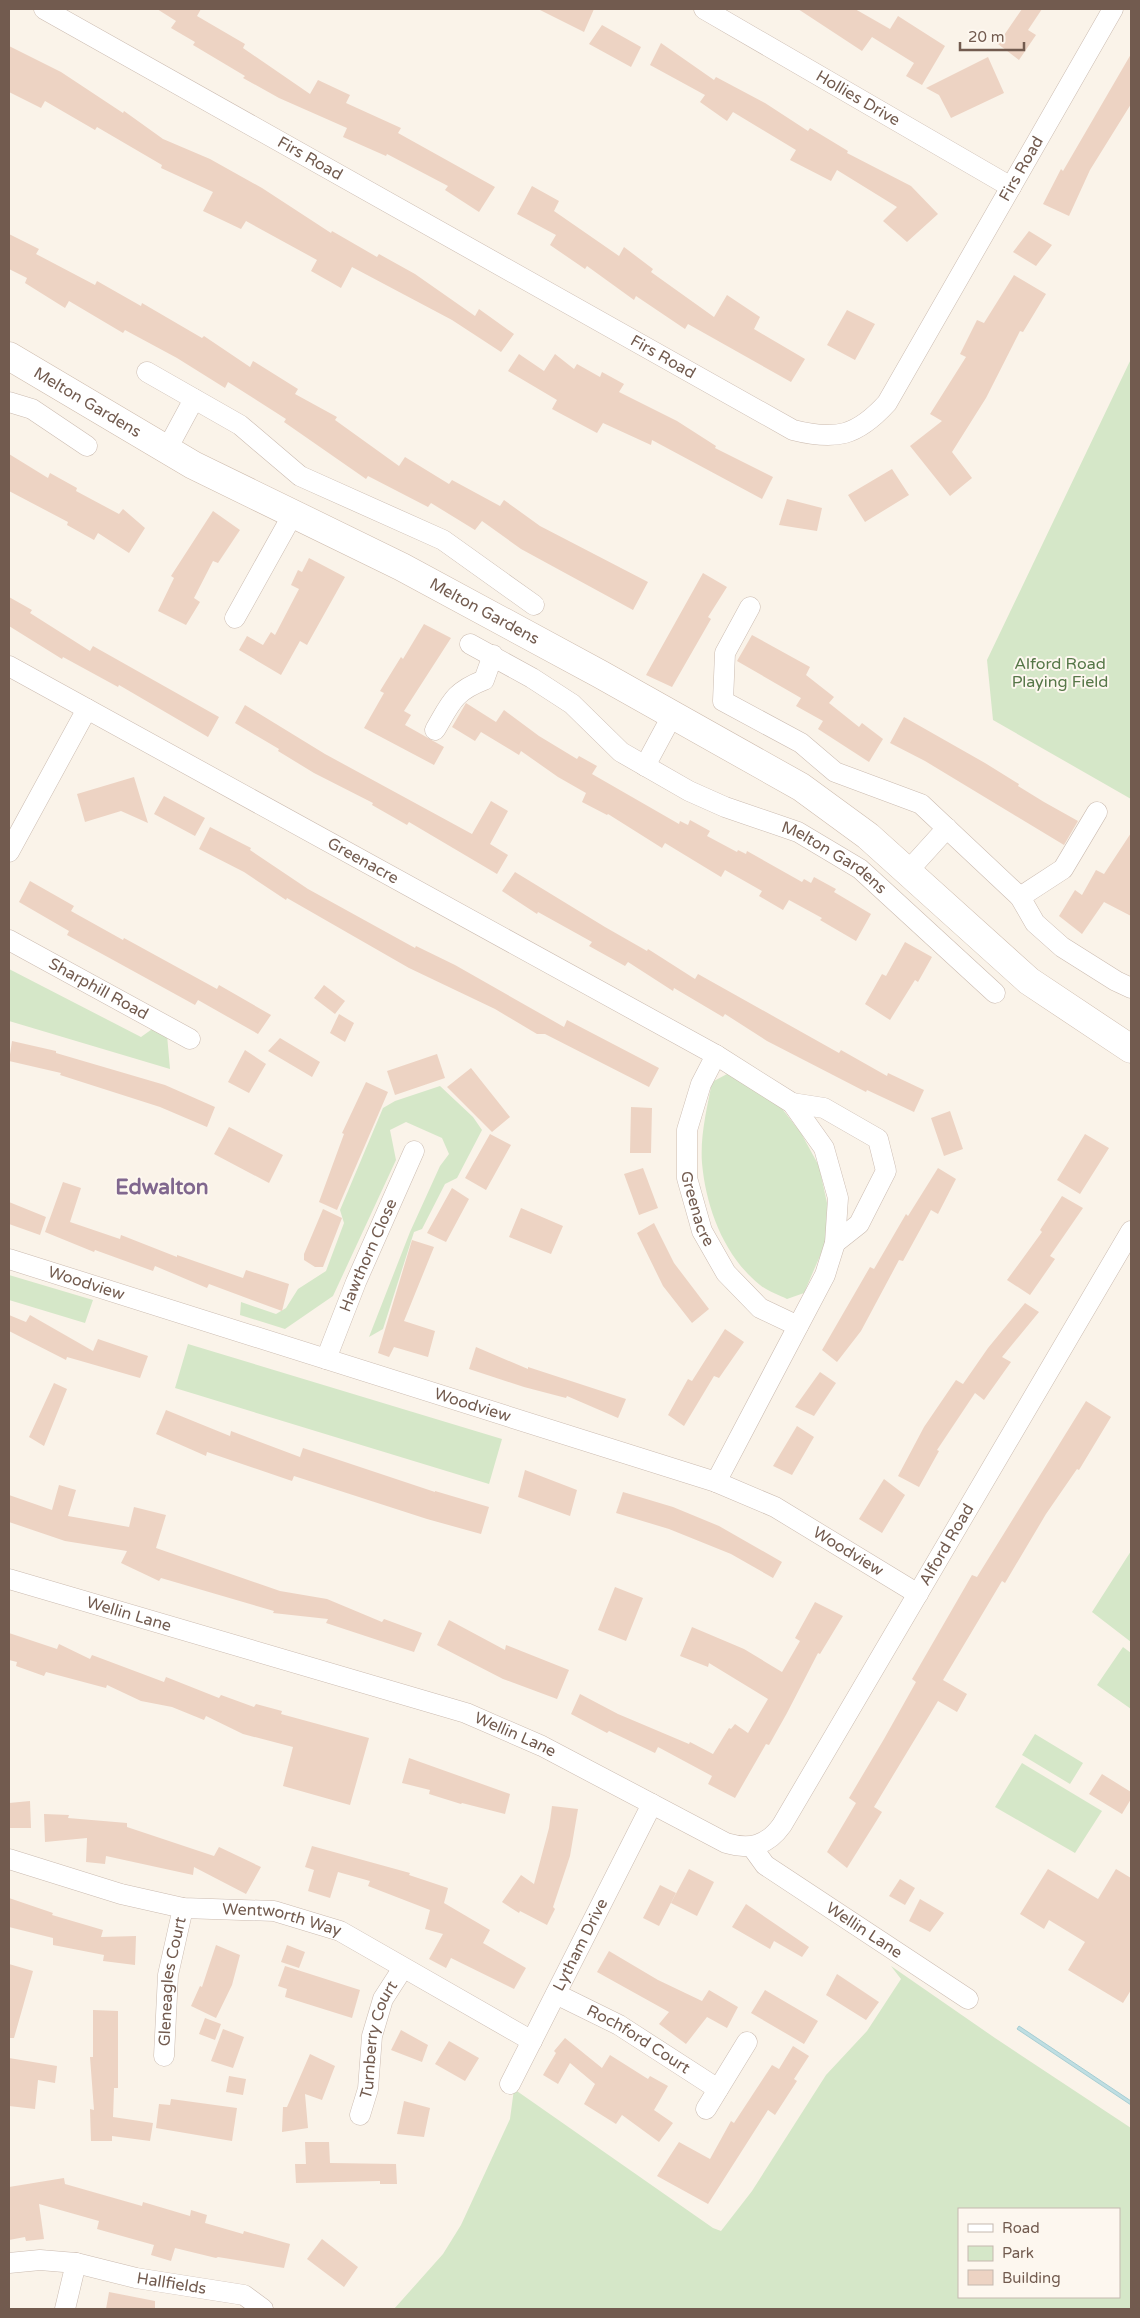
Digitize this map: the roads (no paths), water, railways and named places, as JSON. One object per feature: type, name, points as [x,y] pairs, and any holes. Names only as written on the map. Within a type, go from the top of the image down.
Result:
[{"type":"street","name":"Firs Road","points":[[44,9],[793,430],[814,435],[832,436],[857,429],[872,420],[887,403],[1113,9]]},
{"type":"street","name":"Hollies Drive","points":[[704,9],[1011,187]]},
{"type":"street","name":"Melton Gardens","points":[[9,356],[166,451],[402,567],[673,714],[800,787],[868,836],[1029,981],[1131,1049]]},
{"type":"street","name":"Melton Gardens","points":[[147,372],[240,425],[300,476],[443,540],[534,605]]},
{"type":"street","points":[[166,451],[194,399]]},
{"type":"street","name":"Melton Gardens","points":[[9,402],[32,409],[87,446]]},
{"type":"street","points":[[235,618],[293,514]]},
{"type":"street","points":[[750,607],[725,653],[723,702],[801,743],[835,772],[921,804],[1020,897],[1035,923],[1062,947],[1116,981],[1131,988]]},
{"type":"street","name":"Melton Gardens","points":[[470,644],[492,655],[572,704],[621,752],[645,766],[689,791],[725,807],[798,832],[860,869],[995,993]]},
{"type":"street","points":[[435,730],[456,695],[467,686],[484,680],[492,655]]},
{"type":"street","name":"Greenacre","points":[[9,666],[716,1055],[792,1103],[824,1148],[838,1198],[835,1243],[825,1275],[716,1482]]},
{"type":"street","points":[[9,852],[87,709]]},
{"type":"street","points":[[645,766],[673,714]]},
{"type":"street","points":[[1020,897],[1063,868],[1097,812]]},
{"type":"street","name":"Melton Gardens","points":[[908,871],[947,828]]},
{"type":"street","name":"Sharphill Road","points":[[9,940],[190,1039]]},
{"type":"street","name":"Greenacre","points":[[716,1055],[701,1084],[687,1130],[687,1178],[702,1231],[726,1273],[760,1308],[798,1326]]},
{"type":"street","name":"Greenacre","points":[[792,1103],[824,1108],[878,1139],[886,1171],[859,1224],[835,1243]]},
{"type":"street","name":"Hawthorn Close","points":[[326,1359],[356,1282],[414,1150]]},
{"type":"street","name":"Alford Road","points":[[752,1847],[766,1842],[782,1825],[1131,1232]]},
{"type":"street","name":"Woodview","points":[[9,1259],[716,1482],[775,1507],[918,1594]]},
{"type":"street","name":"Wellin Lane","points":[[9,1579],[466,1713],[542,1746],[726,1843],[752,1847],[765,1865],[968,1999]]},
{"type":"street","name":"Lytham Drive","points":[[510,2084],[652,1804]]},
{"type":"street","name":"Wentworth Way","points":[[9,1859],[121,1894],[183,1908],[274,1911],[340,1931],[532,2041]]},
{"type":"street","name":"Gleneagles Court","points":[[164,2056],[168,1975],[183,1908]]},
{"type":"street","name":"Turnberry Court","points":[[360,2115],[368,2089],[372,2036],[383,1999],[403,1968]]},
{"type":"street","name":"Rochford Court","points":[[556,1994],[619,2025],[718,2089]]},
{"type":"street","points":[[706,2109],[746,2042]]},
{"type":"street","name":"Hallfields","points":[[9,2263],[40,2260],[76,2263],[136,2278],[244,2295],[262,2309]]},
{"type":"street","points":[[65,2309],[76,2263]]},
{"type":"water","points":[[1019,2026],[1131,2101],[1131,2105],[1017,2029]]},
{"type":"district","name":"Edwalton","points":[[162,1187]]},
{"type":"park label","name":"Alford Road Playing Field","points":[[1060,673]]}]
